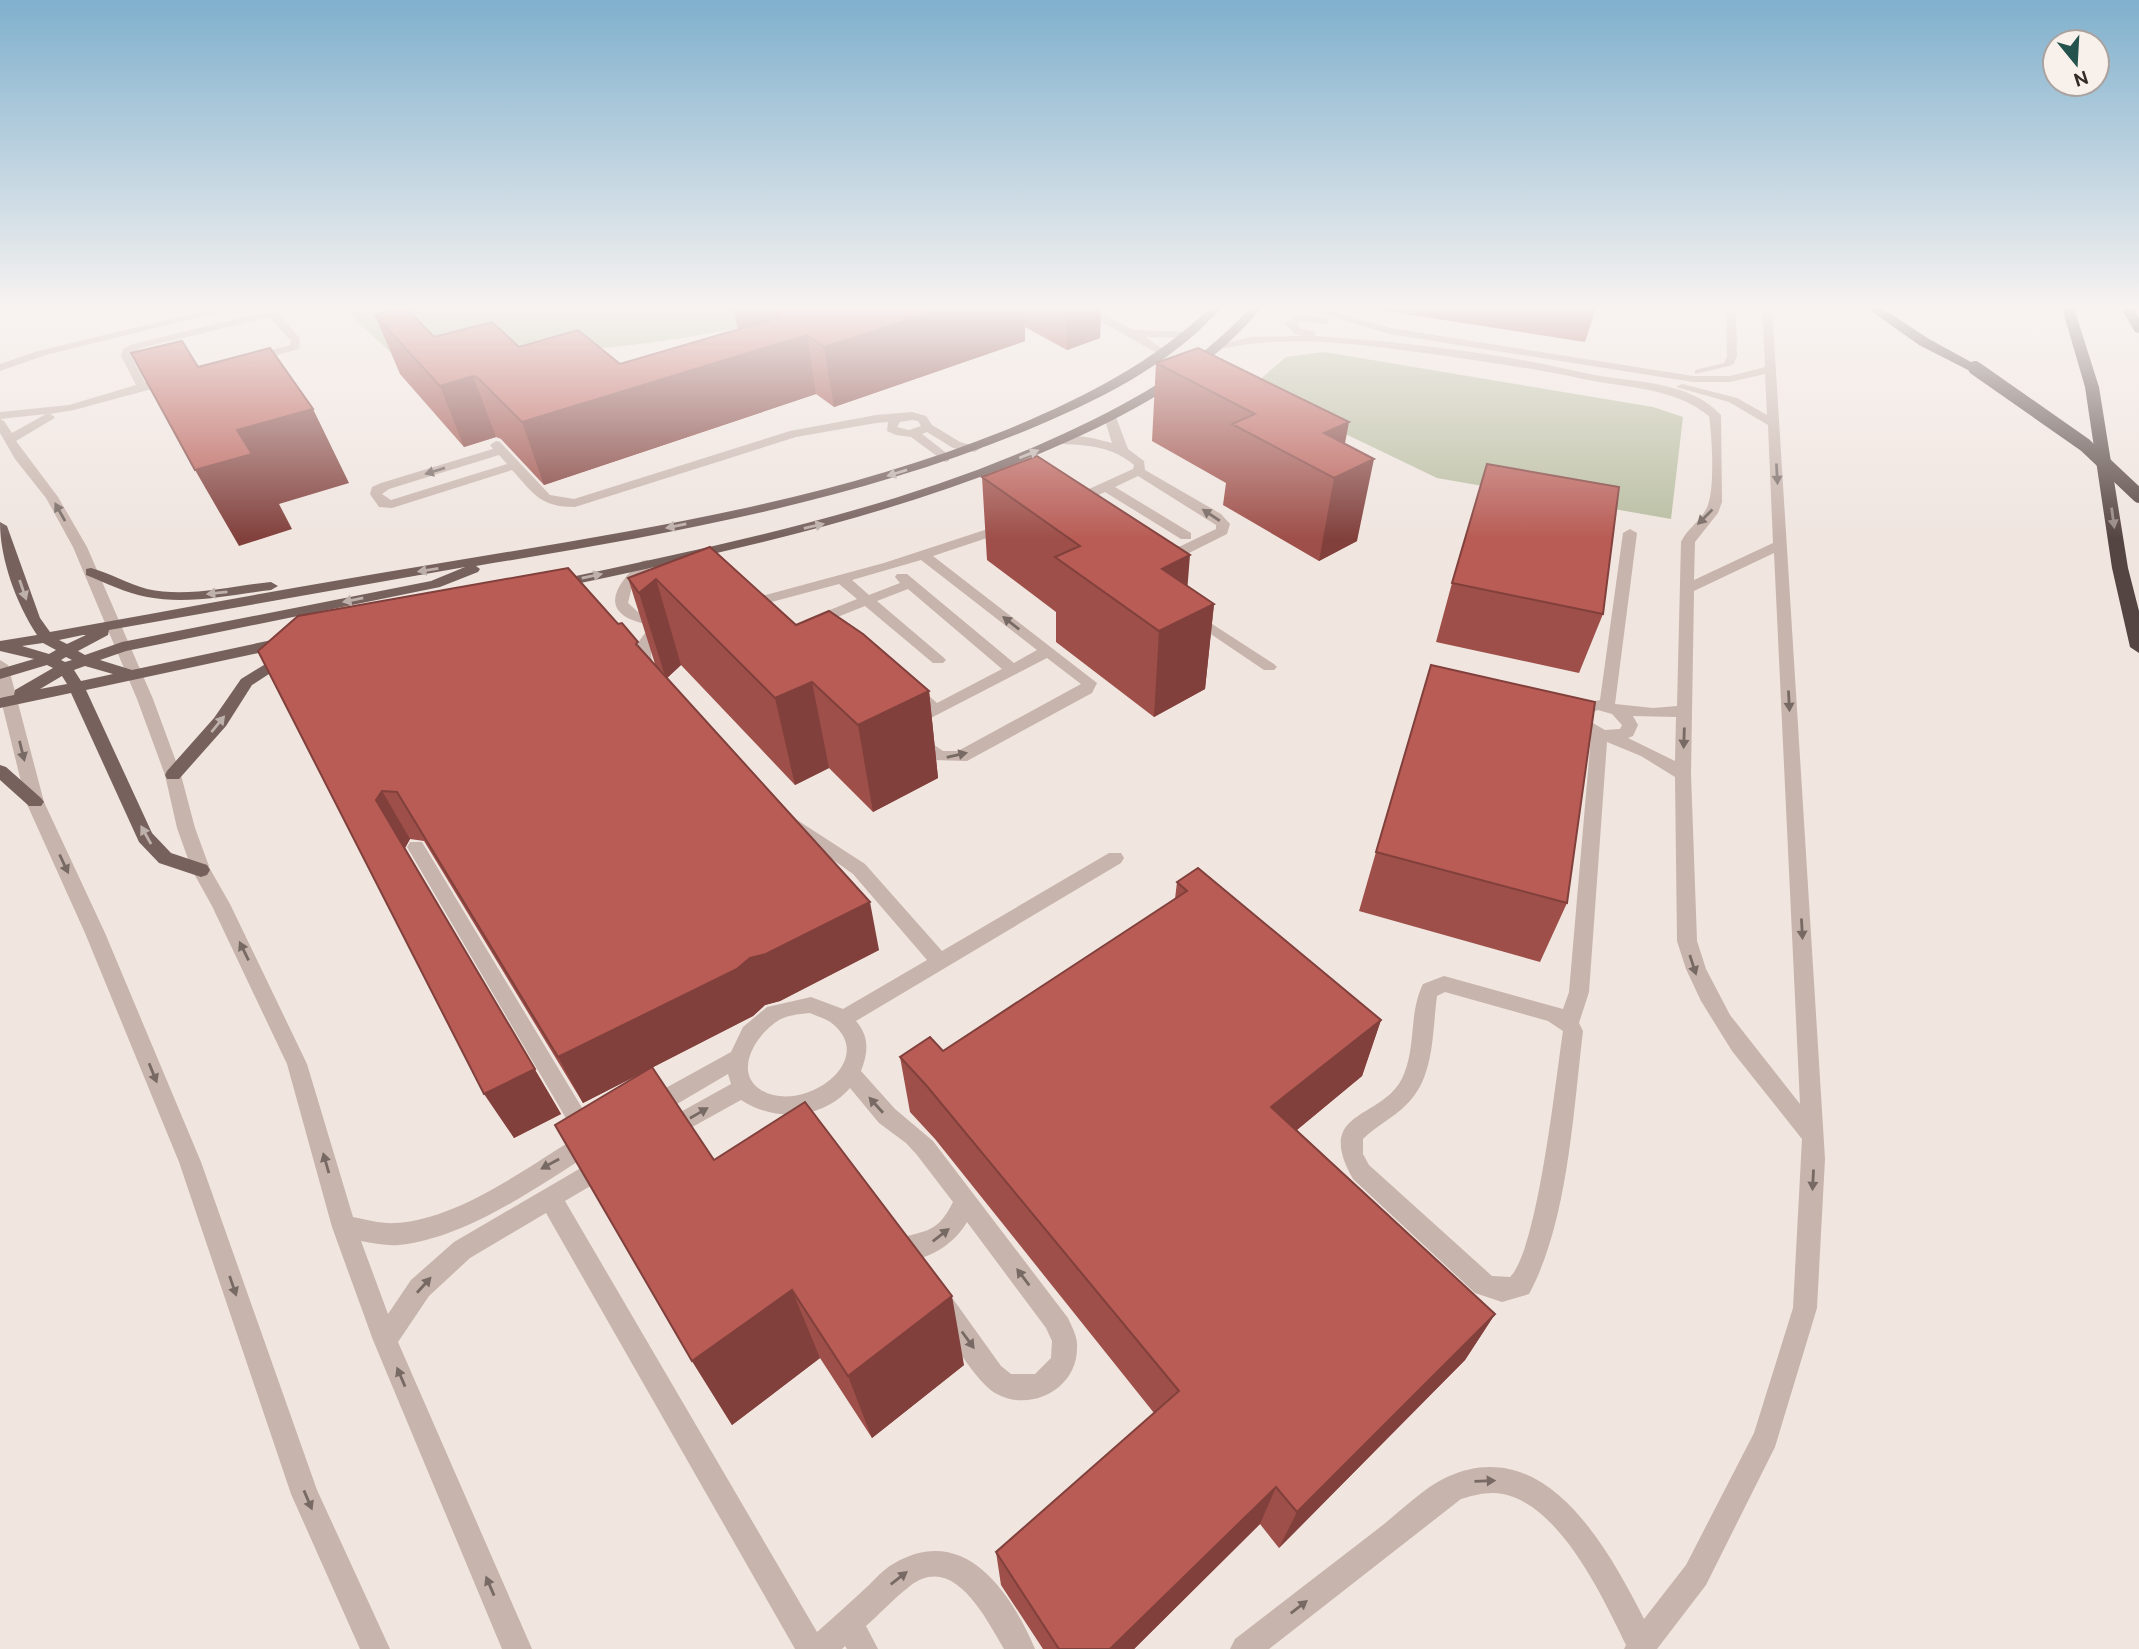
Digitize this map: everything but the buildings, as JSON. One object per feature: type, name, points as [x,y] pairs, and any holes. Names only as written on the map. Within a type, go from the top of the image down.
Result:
[{"type":"highway","points":[[1999,385],[2085,445],[2139,496]]},
{"type":"highway","points":[[2091,385],[2120,568],[2139,648]]},
{"type":"main road","points":[[0,647],[677,525],[811,496],[975,448],[1081,402],[1112,385]]},
{"type":"main road","points":[[538,588],[831,522],[904,501],[963,481],[1063,440],[1110,417],[1164,385]]},
{"type":"main road","points":[[0,526],[33,618],[76,687],[145,837],[165,858],[201,870]]},
{"type":"main road","points":[[83,660],[122,647],[435,584],[470,571],[488,560]]},
{"type":"main road","points":[[91,572],[131,588],[165,595],[218,593],[283,585],[334,585]]},
{"type":"main road","points":[[5,702],[60,660],[112,626]]},
{"type":"main road","points":[[5,702],[297,645],[246,682],[220,722],[173,775]]},
{"type":"main road","points":[[0,647],[60,660]]},
{"type":"main road","points":[[1,671],[60,660],[83,660],[133,676]]},
{"type":"main road","points":[[0,771],[35,802]]},
{"type":"street","points":[[10,439],[70,408],[145,386],[160,385]]},
{"type":"street","points":[[1623,385],[1681,395],[1701,403],[1714,415],[1715,502],[1708,516],[1690,534],[1686,589],[1683,774],[1685,918],[1693,966],[1720,1018],[1813,1136]]},
{"type":"street","points":[[1656,385],[1709,393],[1749,407],[1774,424]]},
{"type":"street","points":[[1245,1649],[1453,1488],[1478,1480],[1506,1481],[1534,1493],[1559,1512],[1617,1597],[1641,1648],[1696,1575],[1766,1438],[1805,1308],[1813,1136],[1771,385]]},
{"type":"street","points":[[0,416],[70,408]]},
{"type":"street","points":[[513,466],[392,504],[384,504],[376,494],[384,486],[498,448],[545,498],[575,503],[794,434],[853,424],[895,423],[918,417],[926,421],[927,427],[957,445],[975,448]]},
{"type":"street","points":[[1110,417],[1116,440],[1122,450],[1140,464],[1139,471]]},
{"type":"street","points":[[0,423],[19,456],[52,497],[91,572],[145,699],[173,775],[186,828],[201,870],[227,917],[297,1064],[344,1227],[385,1340],[517,1649]]},
{"type":"street","points":[[895,423],[902,434],[914,433],[927,427]]},
{"type":"street","points":[[914,433],[945,458]]},
{"type":"street","points":[[1063,440],[1093,442],[1122,450]]},
{"type":"street","points":[[1059,507],[1080,504],[1106,487],[1139,471]]},
{"type":"street","points":[[1139,471],[1216,517],[1224,528],[1217,534],[1175,553],[1165,554],[1147,548]]},
{"type":"street","points":[[1106,487],[1186,536]]},
{"type":"street","points":[[800,634],[842,579],[924,555],[1020,522]]},
{"type":"street","points":[[1613,708],[1630,533]]},
{"type":"street","points":[[1686,589],[1781,544]]},
{"type":"street","points":[[924,555],[1087,680],[1089,686],[961,757],[939,755],[908,731],[916,722],[1048,651]]},
{"type":"street","points":[[647,564],[623,585],[619,596],[621,606],[630,615],[644,620],[662,622],[681,619]]},
{"type":"street","points":[[888,566],[1012,669]]},
{"type":"street","points":[[842,579],[938,660]]},
{"type":"street","points":[[731,608],[818,607],[867,600],[909,584]]},
{"type":"street","points":[[1178,606],[1269,667]]},
{"type":"street","points":[[662,622],[642,647],[646,670],[665,690]]},
{"type":"street","points":[[1,671],[5,702],[35,802],[95,933],[190,1163],[305,1494],[374,1649]]},
{"type":"street","points":[[908,692],[936,710]]},
{"type":"street","points":[[1683,774],[1647,752],[1584,725],[1580,714],[1590,706],[1653,713],[1686,711]]},
{"type":"street","points":[[1603,735],[1619,736],[1627,732],[1630,725],[1627,718],[1613,708]]},
{"type":"street","points":[[1569,1023],[1554,1014],[1466,988],[1453,985],[1436,986],[1427,996],[1415,1074],[1409,1088],[1399,1099],[1357,1128],[1351,1137],[1349,1149],[1352,1161],[1361,1172],[1484,1285],[1496,1290],[1520,1286],[1537,1242],[1546,1208],[1572,1039],[1569,1023],[1579,992],[1603,735]]},
{"type":"street","points":[[777,809],[787,819],[859,869],[940,962]]},
{"type":"street","points":[[416,847],[592,1141]]},
{"type":"street","points":[[845,1018],[1115,858]]},
{"type":"street","points":[[811,1005],[830,1009],[845,1018],[856,1034],[859,1053],[851,1074],[837,1089],[819,1101],[797,1107],[775,1106],[757,1099],[744,1087],[738,1073],[738,1058],[744,1041],[755,1026],[772,1014],[792,1007],[811,1005]]},
{"type":"street","points":[[344,1227],[397,1234],[423,1230],[473,1208],[738,1058]]},
{"type":"street","points":[[851,1074],[887,1116],[925,1148],[1055,1319],[1064,1334],[1065,1352],[1059,1370],[1046,1383],[1029,1389],[1012,1388],[996,1379],[931,1291]]},
{"type":"street","points":[[647,1142],[744,1087]]},
{"type":"street","points":[[797,1107],[813,1129]]},
{"type":"street","points":[[385,1340],[420,1288],[440,1268],[484,1235],[623,1156]]},
{"type":"street","points":[[550,1198],[811,1649]]},
{"type":"street","points":[[901,1249],[930,1244],[943,1236],[961,1213],[965,1200]]},
{"type":"street","points":[[885,1227],[916,1270]]},
{"type":"street","points":[[820,1649],[902,1574],[916,1566],[946,1563],[959,1567],[972,1576],[1020,1649]]},
{"type":"street","points":[[848,1623],[863,1649]]},
{"type":"green space","points":[[1254,385],[1521,385],[1653,407],[1683,417],[1671,519],[1437,478],[1250,388]]}]
